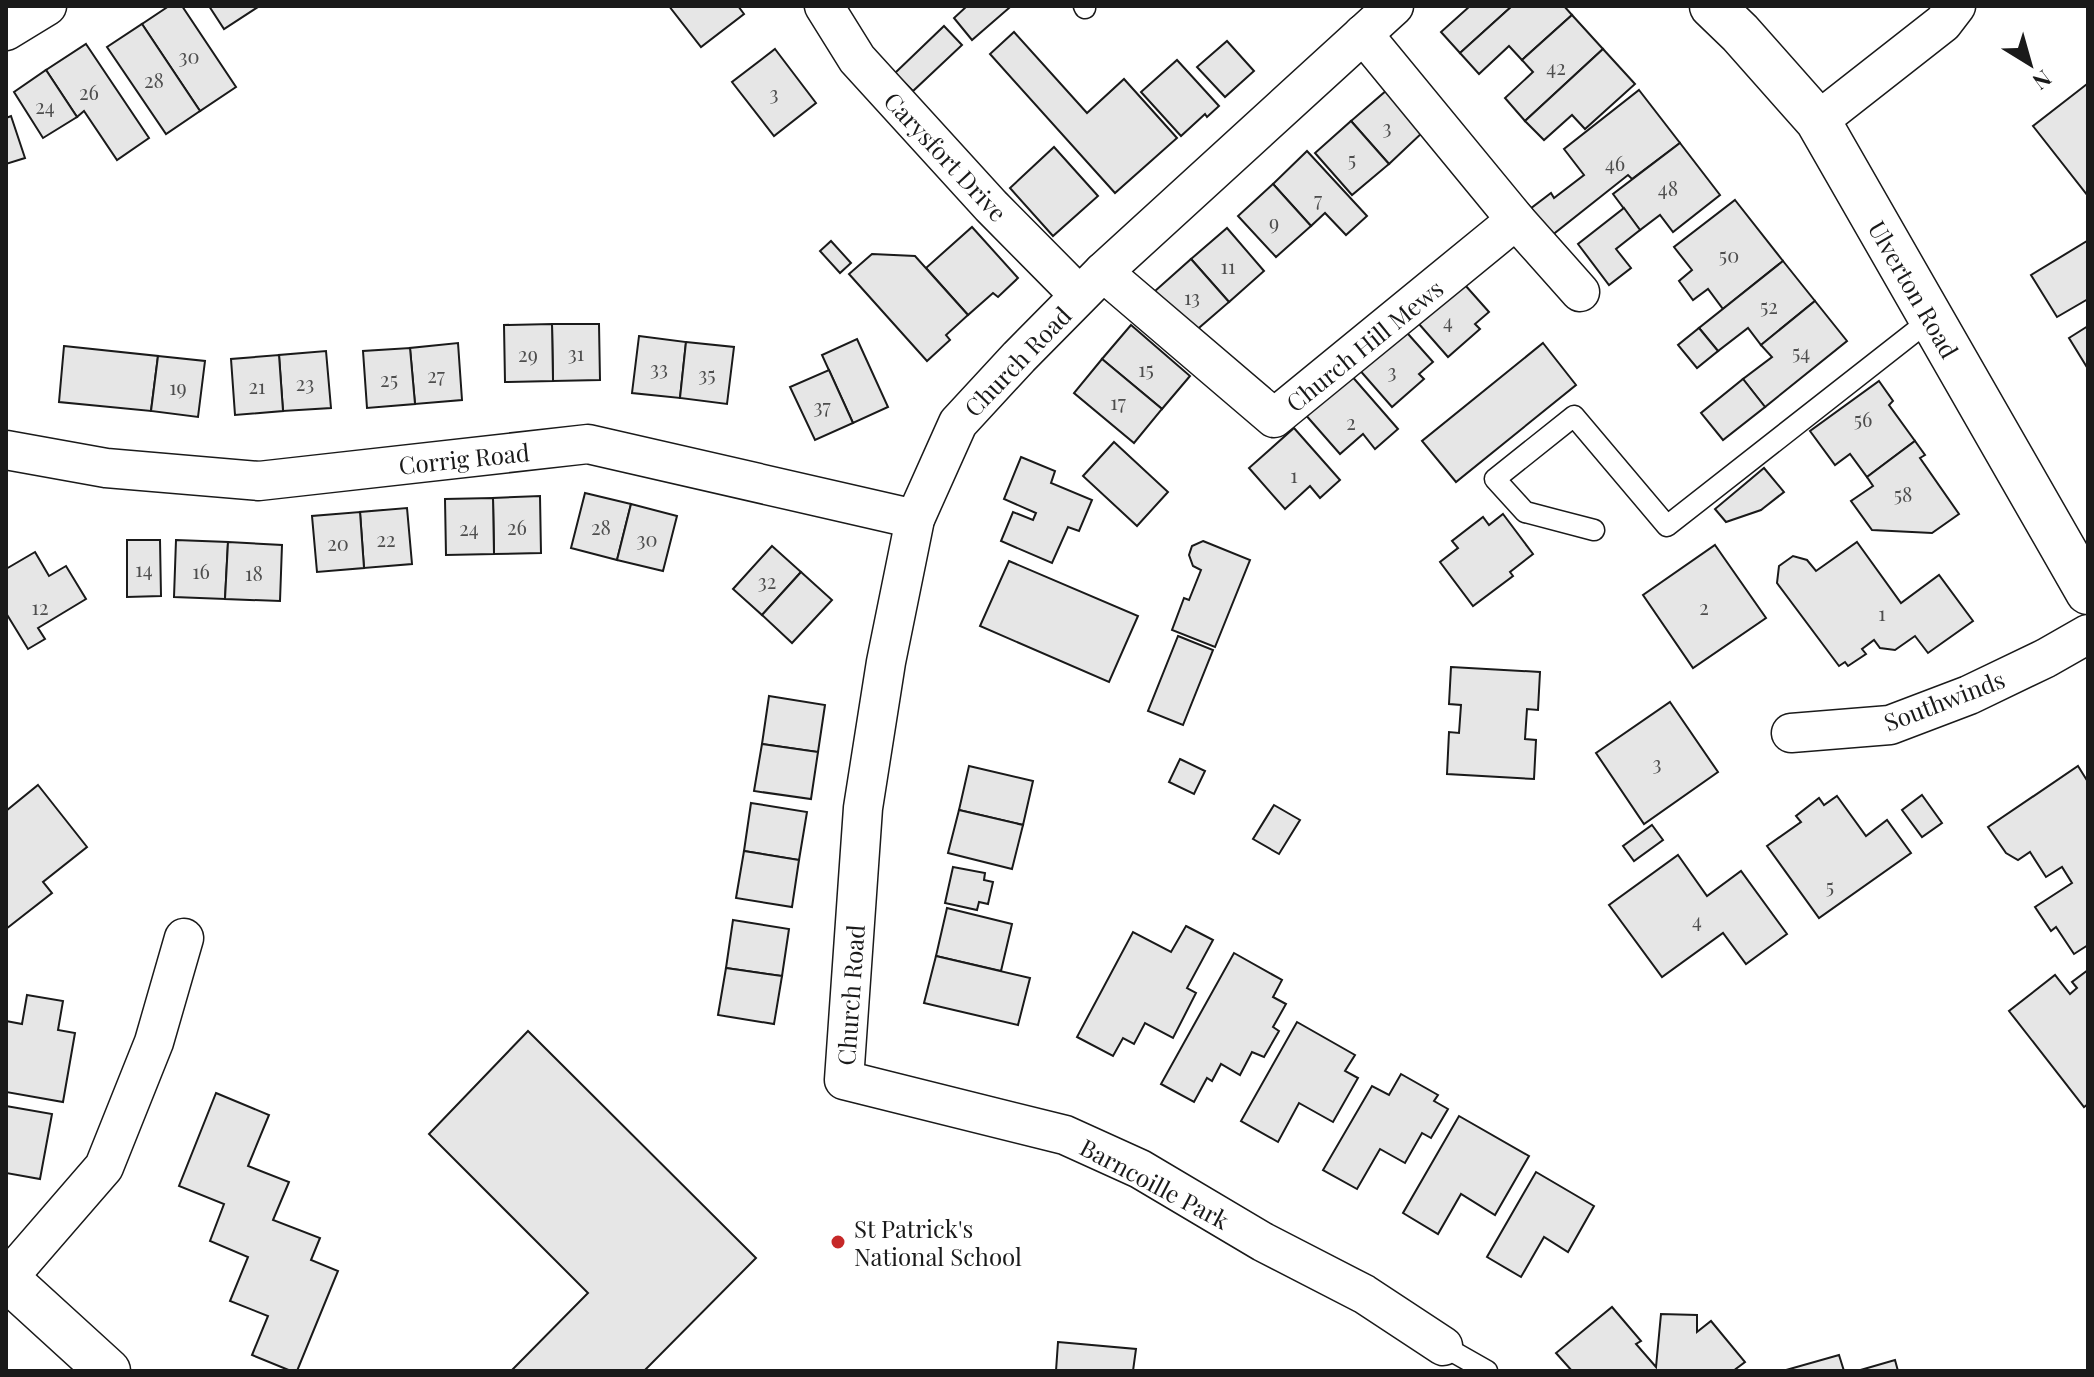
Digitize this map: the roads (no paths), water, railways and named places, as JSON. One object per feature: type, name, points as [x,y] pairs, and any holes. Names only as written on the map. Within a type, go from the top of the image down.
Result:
[{"type":"main road","name":"Ulverton Road","points":[[1712,6],[1818,121],[2088,592]]},
{"type":"main road","points":[[7,1278],[108,1371]]},
{"type":"street","points":[[6,31],[47,6]]},
{"type":"street","name":"Carysfort Drive","points":[[824,6],[857,59],[991,206],[1091,284]]},
{"type":"street","name":"Church Road","points":[[844,1080],[863,808],[886,662],[915,519],[958,423],[1091,284],[1394,6]]},
{"type":"street","points":[[1818,121],[1943,23],[1956,6]]},
{"type":"street","points":[[1363,34],[1516,220],[1580,292]]},
{"type":"street","name":"Church Hill Mews","points":[[1091,284],[1274,418],[1516,220]]},
{"type":"street","name":"Corrig Road","points":[[6,450],[106,468],[259,481],[588,444],[915,519]]},
{"type":"street","name":"Southwinds","points":[[1791,733],[1890,725],[1969,695],[2088,634]]},
{"type":"street","points":[[7,1278],[104,1167],[154,1042],[184,938]]},
{"type":"street","name":"Barncoille Park","points":[[844,1080],[1065,1135],[1140,1169],[1263,1242],[1364,1294],[1443,1346]]},
{"type":"lane","points":[[1594,530],[1525,512],[1495,479],[1574,416],[1667,526],[1931,319]]},
{"type":"lane","points":[[1443,1346],[1487,1371]]},
{"type":"place","name":"St Patrick's National School","points":[[838,1242]]}]
